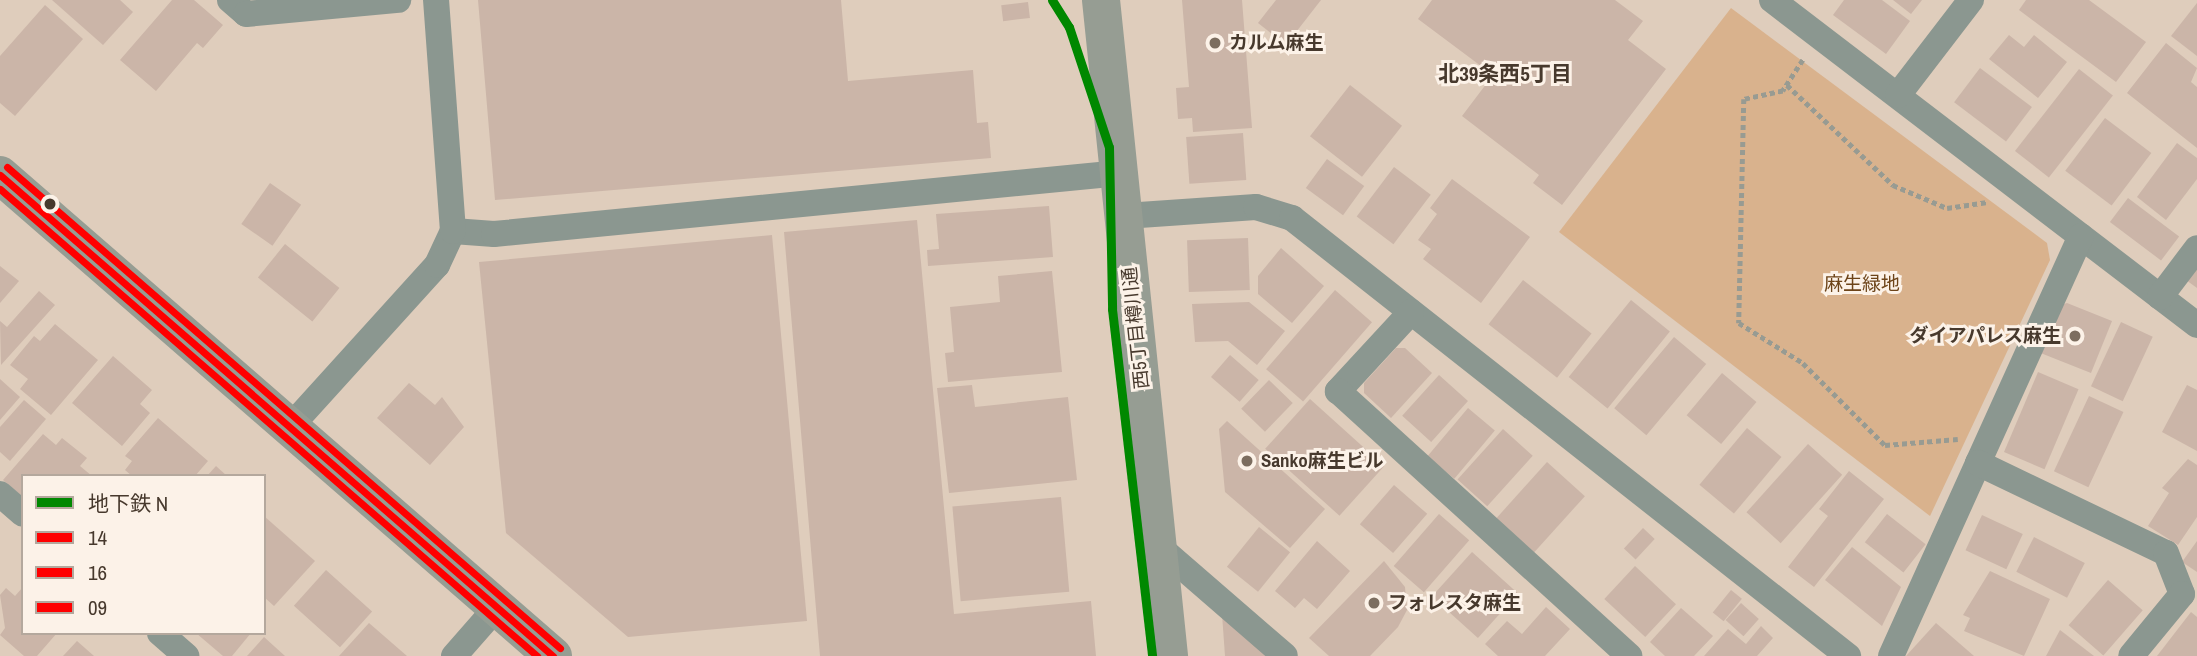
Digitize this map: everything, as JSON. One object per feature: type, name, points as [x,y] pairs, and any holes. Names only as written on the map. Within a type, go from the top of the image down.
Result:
[{"type":"street","points":[[230,0],[246,14],[398,0]]},
{"type":"street","points":[[290,427],[437,265],[453,231],[436,0]]},
{"type":"street","name":"西5丁目樽川通","points":[[1101,0],[1169,656]]},
{"type":"street","points":[[1772,0],[2197,325]]},
{"type":"street","points":[[1898,95],[1971,0]]},
{"type":"street","points":[[453,231],[494,234],[1120,173]]},
{"type":"street","points":[[0,175],[553,656]]},
{"type":"street","points":[[1125,216],[1256,207],[1292,218],[1848,656]]},
{"type":"street","points":[[1891,656],[2081,236]]},
{"type":"street","points":[[2160,296],[2197,248]]},
{"type":"street","points":[[1411,312],[1338,391],[1629,656]]},
{"type":"street","points":[[1978,463],[2166,553],[2182,594],[2131,656]]},
{"type":"street","points":[[0,494],[21,511]]},
{"type":"street","points":[[1157,545],[1285,656]]},
{"type":"street","points":[[454,656],[497,607]]},
{"type":"street","points":[[162,635],[186,656]]},
{"type":"path","points":[[1807,53],[1787,85],[1744,99],[1739,323],[1803,363],[1885,445],[1964,439]]},
{"type":"path","points":[[1787,85],[1893,185],[1947,208],[1999,201]]},
{"type":"green space","name":"麻生緑地","points":[[1731,8],[2047,243],[2050,260],[1930,516],[1559,232]]},
{"type":"building","points":[[52,0],[120,0],[133,12],[103,45]]},
{"type":"building","points":[[172,0],[194,0],[223,25],[203,48],[197,43],[156,91],[120,60]]},
{"type":"building","points":[[478,0],[841,0],[848,81],[973,70],[977,123],[988,122],[991,158],[495,200]]},
{"type":"building","name":"カルム麻生","points":[[1182,0],[1242,0],[1252,128],[1193,132],[1192,118],[1178,119],[1176,88],[1189,87]]},
{"type":"building","points":[[1276,0],[1321,0],[1286,45],[1258,23]]},
{"type":"building","points":[[1432,0],[1615,0],[1643,21],[1628,40],[1666,69],[1562,205],[1533,183],[1539,175],[1462,116],[1493,75],[1418,19]]},
{"type":"building","points":[[1844,0],[1882,0],[1910,21],[1886,54],[1833,15]]},
{"type":"building","points":[[1893,0],[1922,0],[1911,14]]},
{"type":"building","points":[[2026,0],[2089,0],[2146,42],[2116,82],[2019,10]]},
{"type":"building","points":[[1028,2],[1030,18],[1003,21],[1001,5]]},
{"type":"building","points":[[2197,3],[2197,56],[2171,36]]},
{"type":"building","points":[[45,5],[83,39],[15,116],[0,103],[0,56]]},
{"type":"building","points":[[2009,35],[2024,47],[2034,35],[2067,62],[2038,98],[1989,59]]},
{"type":"building","points":[[2166,43],[2197,68],[2191,82],[2197,87],[2197,148],[2127,93]]},
{"type":"building","points":[[1980,68],[2032,107],[2006,141],[1954,102]]},
{"type":"building","points":[[2079,69],[2113,95],[2049,177],[2015,151]]},
{"type":"building","points":[[1350,85],[1402,126],[1362,177],[1310,136]]},
{"type":"building","points":[[2105,118],[2151,153],[2112,206],[2065,171]]},
{"type":"building","points":[[1243,133],[1246,180],[1189,184],[1186,137]]},
{"type":"building","points":[[2177,143],[2197,158],[2197,179],[2166,220],[2137,197]]},
{"type":"building","points":[[1327,159],[1364,186],[1343,215],[1306,188]]},
{"type":"building","points":[[1394,167],[1431,195],[1393,244],[1357,217]]},
{"type":"building","points":[[1452,179],[1530,237],[1481,303],[1423,259],[1431,249],[1418,240],[1437,214],[1430,208]]},
{"type":"building","points":[[270,183],[301,205],[272,246],[241,224]]},
{"type":"building","points":[[2128,198],[2179,237],[2161,260],[2110,222]]},
{"type":"building","points":[[1049,206],[1053,257],[928,266],[927,250],[939,249],[936,214]]},
{"type":"building","points":[[917,220],[954,614],[1091,601],[1096,656],[820,656],[784,232]]},
{"type":"building","points":[[772,235],[807,621],[628,637],[506,533],[479,262]]},
{"type":"building","points":[[1248,238],[1250,290],[1189,292],[1187,240]]},
{"type":"building","points":[[285,244],[339,288],[312,321],[258,277]]},
{"type":"building","points":[[1281,248],[1324,286],[1292,323],[1258,294],[1258,276]]},
{"type":"building","points":[[0,266],[19,281],[0,303]]},
{"type":"building","points":[[2197,267],[2197,288],[2186,280]]},
{"type":"building","points":[[1052,271],[1062,372],[948,382],[945,353],[954,352],[950,307],[1000,302],[998,276]]},
{"type":"building","points":[[1523,280],[1592,334],[1557,378],[1489,324]]},
{"type":"building","points":[[1335,290],[1372,322],[1303,401],[1266,369]]},
{"type":"building","points":[[39,291],[55,305],[1,365],[0,321],[7,327]]},
{"type":"building","points":[[1631,300],[1670,331],[1608,408],[1569,377]]},
{"type":"building","points":[[1249,302],[1285,331],[1257,365],[1228,341],[1195,342],[1192,304]]},
{"type":"building","name":"ダイアパレス麻生","points":[[2067,303],[2112,321],[2091,373],[2038,352],[2056,307]]},
{"type":"building","points":[[2121,322],[2153,337],[2123,401],[2091,386]]},
{"type":"building","points":[[55,324],[98,360],[51,415],[20,389],[28,379],[10,365],[34,336],[40,341]]},
{"type":"building","points":[[1674,337],[1706,364],[1646,435],[1614,408]]},
{"type":"building","points":[[1396,348],[1405,348],[1432,373],[1391,418],[1364,393],[1364,383]]},
{"type":"building","points":[[1230,355],[1259,380],[1240,402],[1211,377]]},
{"type":"building","points":[[113,356],[152,390],[140,404],[150,413],[122,446],[72,403]]},
{"type":"building","points":[[2038,372],[2079,389],[2045,469],[2004,452]]},
{"type":"building","points":[[1722,373],[1756,402],[1721,444],[1687,415]]},
{"type":"building","points":[[1439,375],[1468,401],[1431,442],[1402,416]]},
{"type":"building","points":[[0,379],[20,397],[0,420]]},
{"type":"building","points":[[1269,380],[1293,403],[1265,432],[1241,409]]},
{"type":"building","points":[[409,383],[435,405],[442,397],[464,427],[430,465],[377,418]]},
{"type":"building","points":[[972,385],[975,407],[1068,397],[1077,480],[949,493],[937,388]]},
{"type":"building","points":[[2187,385],[2197,390],[2197,451],[2162,432]]},
{"type":"building","points":[[2089,396],[2123,412],[2088,487],[2054,471]]},
{"type":"building","points":[[1310,399],[1384,466],[1339,516],[1265,449]]},
{"type":"building","points":[[24,400],[46,419],[10,461],[0,452],[0,427]]},
{"type":"building","points":[[1468,408],[1495,430],[1454,479],[1428,456]]},
{"type":"building","points":[[158,418],[208,461],[197,474],[130,474],[125,470],[132,461],[125,456]]},
{"type":"building","name":"Sanko麻生ビル","points":[[1227,421],[1325,509],[1290,548],[1225,492],[1219,429]]},
{"type":"building","points":[[1747,428],[1781,457],[1734,514],[1699,485]]},
{"type":"building","points":[[1503,429],[1533,456],[1487,506],[1457,480]]},
{"type":"building","points":[[43,434],[56,445],[62,438],[87,458],[80,466],[90,474],[21,474],[21,495],[3,480]]},
{"type":"building","points":[[1808,444],[1842,475],[1781,543],[1746,512]]},
{"type":"building","points":[[2188,459],[2197,465],[2197,517],[2178,545],[2148,526],[2169,493],[2162,488]]},
{"type":"building","points":[[1547,462],[1585,496],[1534,553],[1496,518]]},
{"type":"building","points":[[216,466],[225,474],[209,474]]},
{"type":"building","points":[[1849,471],[1884,499],[1814,587],[1788,567],[1828,516],[1819,509]]},
{"type":"building","points":[[1394,485],[1427,514],[1393,553],[1360,524]]},
{"type":"building","points":[[1061,497],[1069,592],[961,601],[952,506]]},
{"type":"building","points":[[1439,514],[1469,540],[1424,592],[1394,566]]},
{"type":"building","points":[[1887,514],[1926,544],[1903,573],[1865,542]]},
{"type":"building","points":[[1982,515],[2023,534],[2006,569],[1966,550]]},
{"type":"building","points":[[266,518],[315,561],[274,606],[266,599]]},
{"type":"building","points":[[1259,527],[1290,552],[1258,592],[1227,567]]},
{"type":"building","points":[[1643,528],[1655,539],[1636,559],[1624,548]]},
{"type":"building","points":[[2034,537],[2085,563],[2067,598],[2016,572]]},
{"type":"building","points":[[1317,541],[1350,571],[1317,609],[1304,598],[1295,608],[1275,591]]},
{"type":"building","points":[[2197,541],[2197,572],[2182,562]]},
{"type":"building","points":[[1852,547],[1901,587],[1882,626],[1825,580]]},
{"type":"building","points":[[1472,552],[1518,593],[1478,638],[1432,597]]},
{"type":"building","name":"フォレスタ麻生","points":[[1384,561],[1405,587],[1407,610],[1398,627],[1370,656],[1329,656],[1309,638]]},
{"type":"building","points":[[1635,566],[1676,604],[1645,637],[1604,599]]},
{"type":"building","points":[[326,570],[372,611],[340,647],[294,606]]},
{"type":"building","points":[[1990,571],[2050,599],[2024,656],[1964,631],[1970,618],[1963,615]]},
{"type":"building","points":[[2108,580],[2143,610],[2103,655],[2069,625]]},
{"type":"building","points":[[6,588],[15,596],[21,589],[21,635],[55,635],[37,656],[24,656],[0,635],[5,628],[0,595]]},
{"type":"building","points":[[1731,590],[1742,599],[1724,621],[1713,613]]},
{"type":"building","points":[[1741,603],[1759,619],[1743,636],[1726,620]]},
{"type":"building","points":[[1546,607],[1570,629],[1545,656],[1498,656],[1485,644],[1507,621],[1522,634]]},
{"type":"building","points":[[1681,608],[1713,636],[1694,656],[1665,656],[1650,642]]},
{"type":"building","points":[[2191,612],[2197,617],[2197,656],[2157,656]]},
{"type":"building","points":[[1222,614],[1269,656],[1225,656]]},
{"type":"building","points":[[369,623],[407,656],[339,656]]},
{"type":"building","points":[[1936,623],[1974,656],[1906,656]]},
{"type":"building","points":[[1761,626],[1773,638],[1757,656],[1704,656],[1728,629],[1746,644]]},
{"type":"building","points":[[2060,630],[2094,656],[2046,656]]},
{"type":"building","points":[[198,635],[249,635],[232,656],[223,656]]},
{"type":"building","points":[[264,637],[285,656],[247,656]]},
{"type":"building","points":[[77,641],[94,656],[63,656]]},
{"type":"metro line","name":"N","points":[[1052,0],[1069,27],[1109,147],[1112,309],[1152,656]]},
{"type":"transit line","name":"09","points":[[7,167],[560,648]]},
{"type":"transit line","name":"14","points":[[0,175],[553,656]]},
{"type":"transit line","name":"16","points":[[0,189],[537,656]]},
{"type":"place","name":"カルム麻生","points":[[1215,43]]},
{"type":"place","name":"ダイアパレス麻生","points":[[2075,336]]},
{"type":"place","name":"Sanko麻生ビル","points":[[1247,461]]},
{"type":"place","name":"フォレスタ麻生","points":[[1374,603]]},
{"type":"district","name":"北39条西5丁目","points":[[1505,74]]}]
